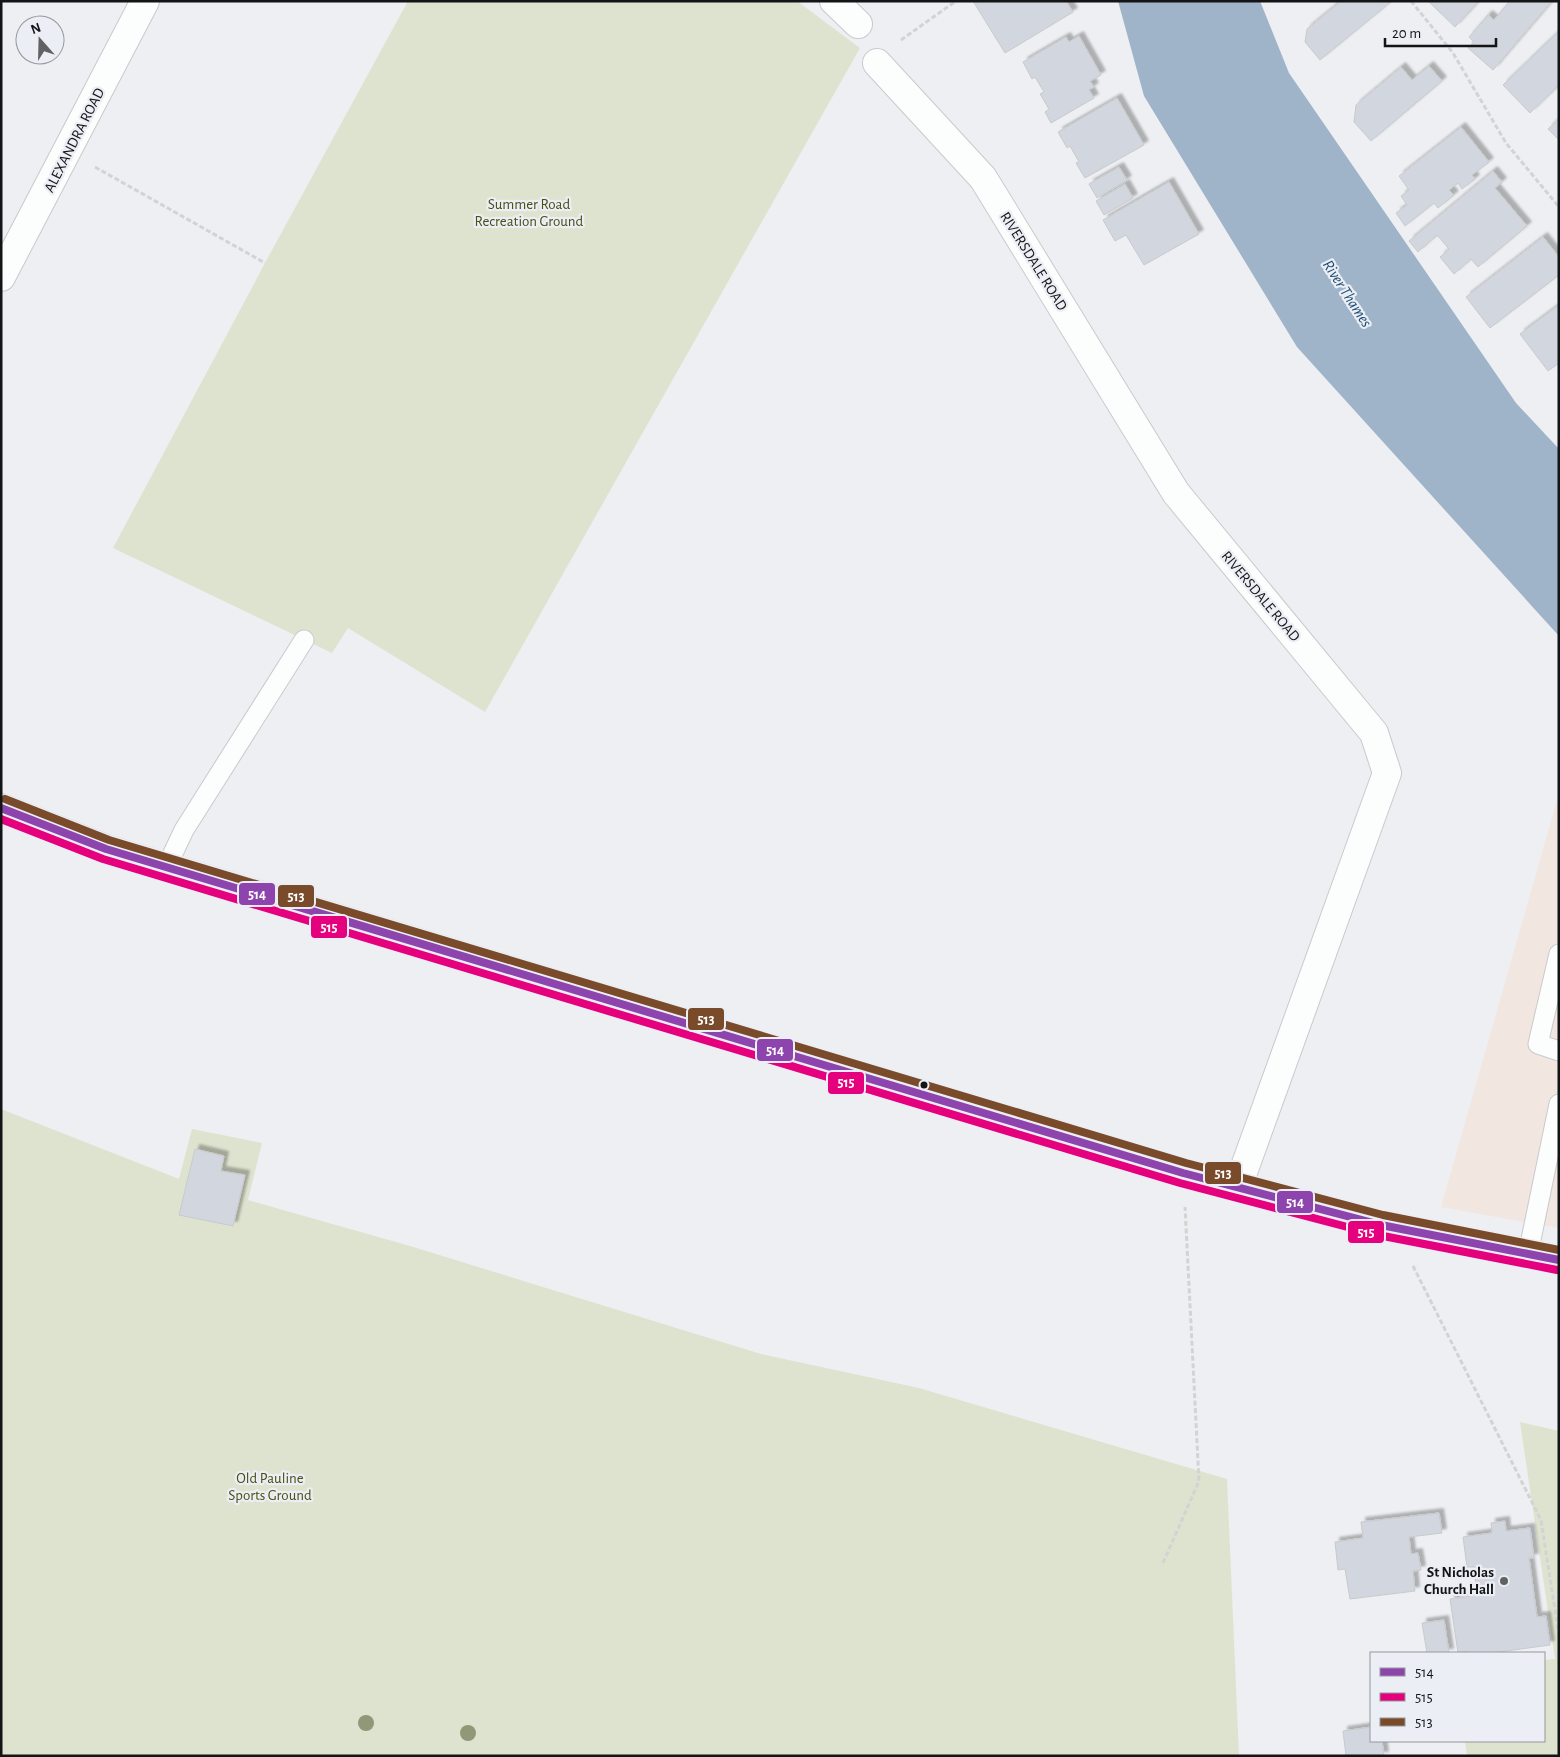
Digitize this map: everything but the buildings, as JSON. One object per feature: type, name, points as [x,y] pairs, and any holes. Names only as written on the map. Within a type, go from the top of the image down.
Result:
[{"type":"street","name":"ALEXANDRA ROAD","points":[[1,277],[68,152],[145,1]]},
{"type":"street","points":[[834,1],[858,24]]},
{"type":"street","name":"RIVERSDALE ROAD","points":[[877,63],[983,178],[1176,493],[1374,733],[1387,773],[1238,1186]]},
{"type":"street","points":[[1,808],[106,849],[166,868],[1183,1173],[1414,1232],[1559,1260]]},
{"type":"lane","points":[[166,868],[184,830],[304,640]]},
{"type":"lane","points":[[1559,954],[1538,1044],[1559,1051]]},
{"type":"lane","points":[[1528,1254],[1559,1104]]},
{"type":"path","points":[[877,63],[895,44],[956,1]]},
{"type":"path","points":[[1411,1],[1453,52],[1506,143],[1559,207]]},
{"type":"path","points":[[68,152],[265,263]]},
{"type":"path","points":[[1163,1563],[1199,1481],[1183,1173]]},
{"type":"path","points":[[1414,1232],[1408,1258],[1541,1520],[1559,1636]]},
{"type":"shaded area","points":[[1559,793],[1559,1228],[1441,1207]]},
{"type":"green space","name":"Summer Road Recreation Ground","points":[[408,1],[797,1],[860,48],[485,712],[348,628],[332,653],[113,548]]},
{"type":"green space","name":"Old Pauline Sports Ground","points":[[1,1109],[179,1179],[192,1129],[262,1143],[248,1200],[410,1246],[761,1354],[919,1388],[1227,1479],[1239,1756],[1,1756]]},
{"type":"green space","points":[[1520,1422],[1559,1431],[1559,1756],[1467,1756],[1465,1742],[1545,1742],[1545,1660],[1555,1659]]},
{"type":"water","name":"River Thames","points":[[1118,1],[1260,1],[1289,73],[1516,403],[1559,449],[1559,636],[1297,347],[1144,96]]},
{"type":"transit line","name":"513","points":[[5,799],[109,840],[1186,1163],[1383,1215],[1559,1250]]},
{"type":"transit line","name":"514","points":[[1,808],[106,849],[1183,1173],[1381,1225],[1559,1260]]},
{"type":"transit line","name":"515","points":[[1,819],[103,859],[1180,1183],[1378,1235],[1557,1270]]},
{"type":"place","name":"St Nicholas Church Hall","points":[[1504,1581]]}]
